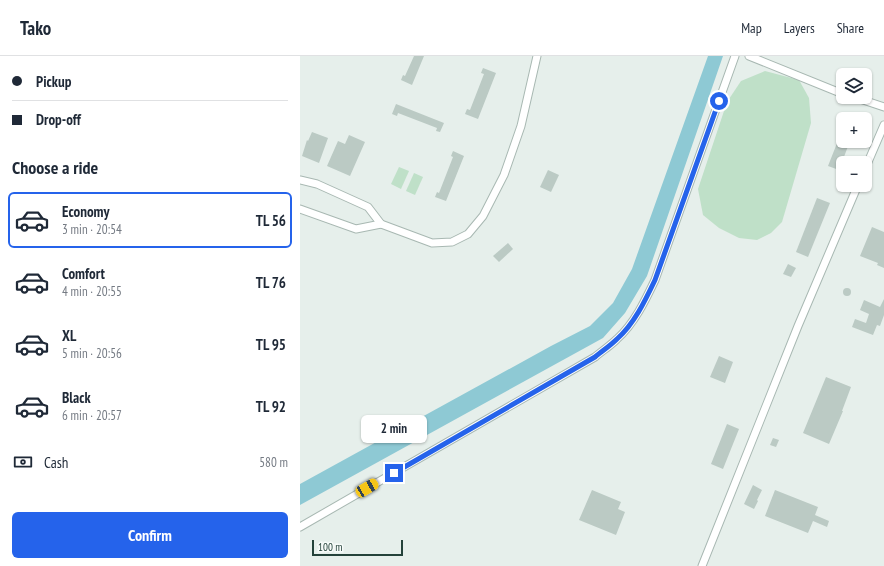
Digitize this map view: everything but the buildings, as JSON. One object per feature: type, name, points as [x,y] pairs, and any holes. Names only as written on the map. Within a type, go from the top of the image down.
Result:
[{"type":"lane","points":[[300,180],[317,184],[368,207],[382,224],[432,243],[452,242],[468,234],[483,216],[504,175],[521,126],[537,56]]},
{"type":"lane","points":[[300,527],[595,357],[618,338],[633,321],[655,280],[735,56]]},
{"type":"lane","points":[[749,56],[836,91]]},
{"type":"lane","points":[[872,103],[884,107]]},
{"type":"lane","points":[[871,156],[884,125]]},
{"type":"lane","points":[[702,566],[798,326],[855,192]]},
{"type":"lane","points":[[300,209],[356,229],[382,224]]},
{"type":"green space","points":[[765,71],[799,80],[809,98],[811,123],[782,222],[771,233],[757,240],[739,238],[719,228],[703,215],[698,189],[727,102],[741,81]]},
{"type":"green space","points":[[399,167],[409,171],[401,189],[391,184]]},
{"type":"green space","points":[[414,173],[423,177],[415,195],[406,191]]},
{"type":"water","points":[[708,56],[723,56],[647,276],[625,313],[603,338],[300,505],[300,484],[590,326],[613,303],[632,269]]},
{"type":"route","points":[[394,473],[595,357],[618,338],[633,321],[655,280],[719,101]]}]
